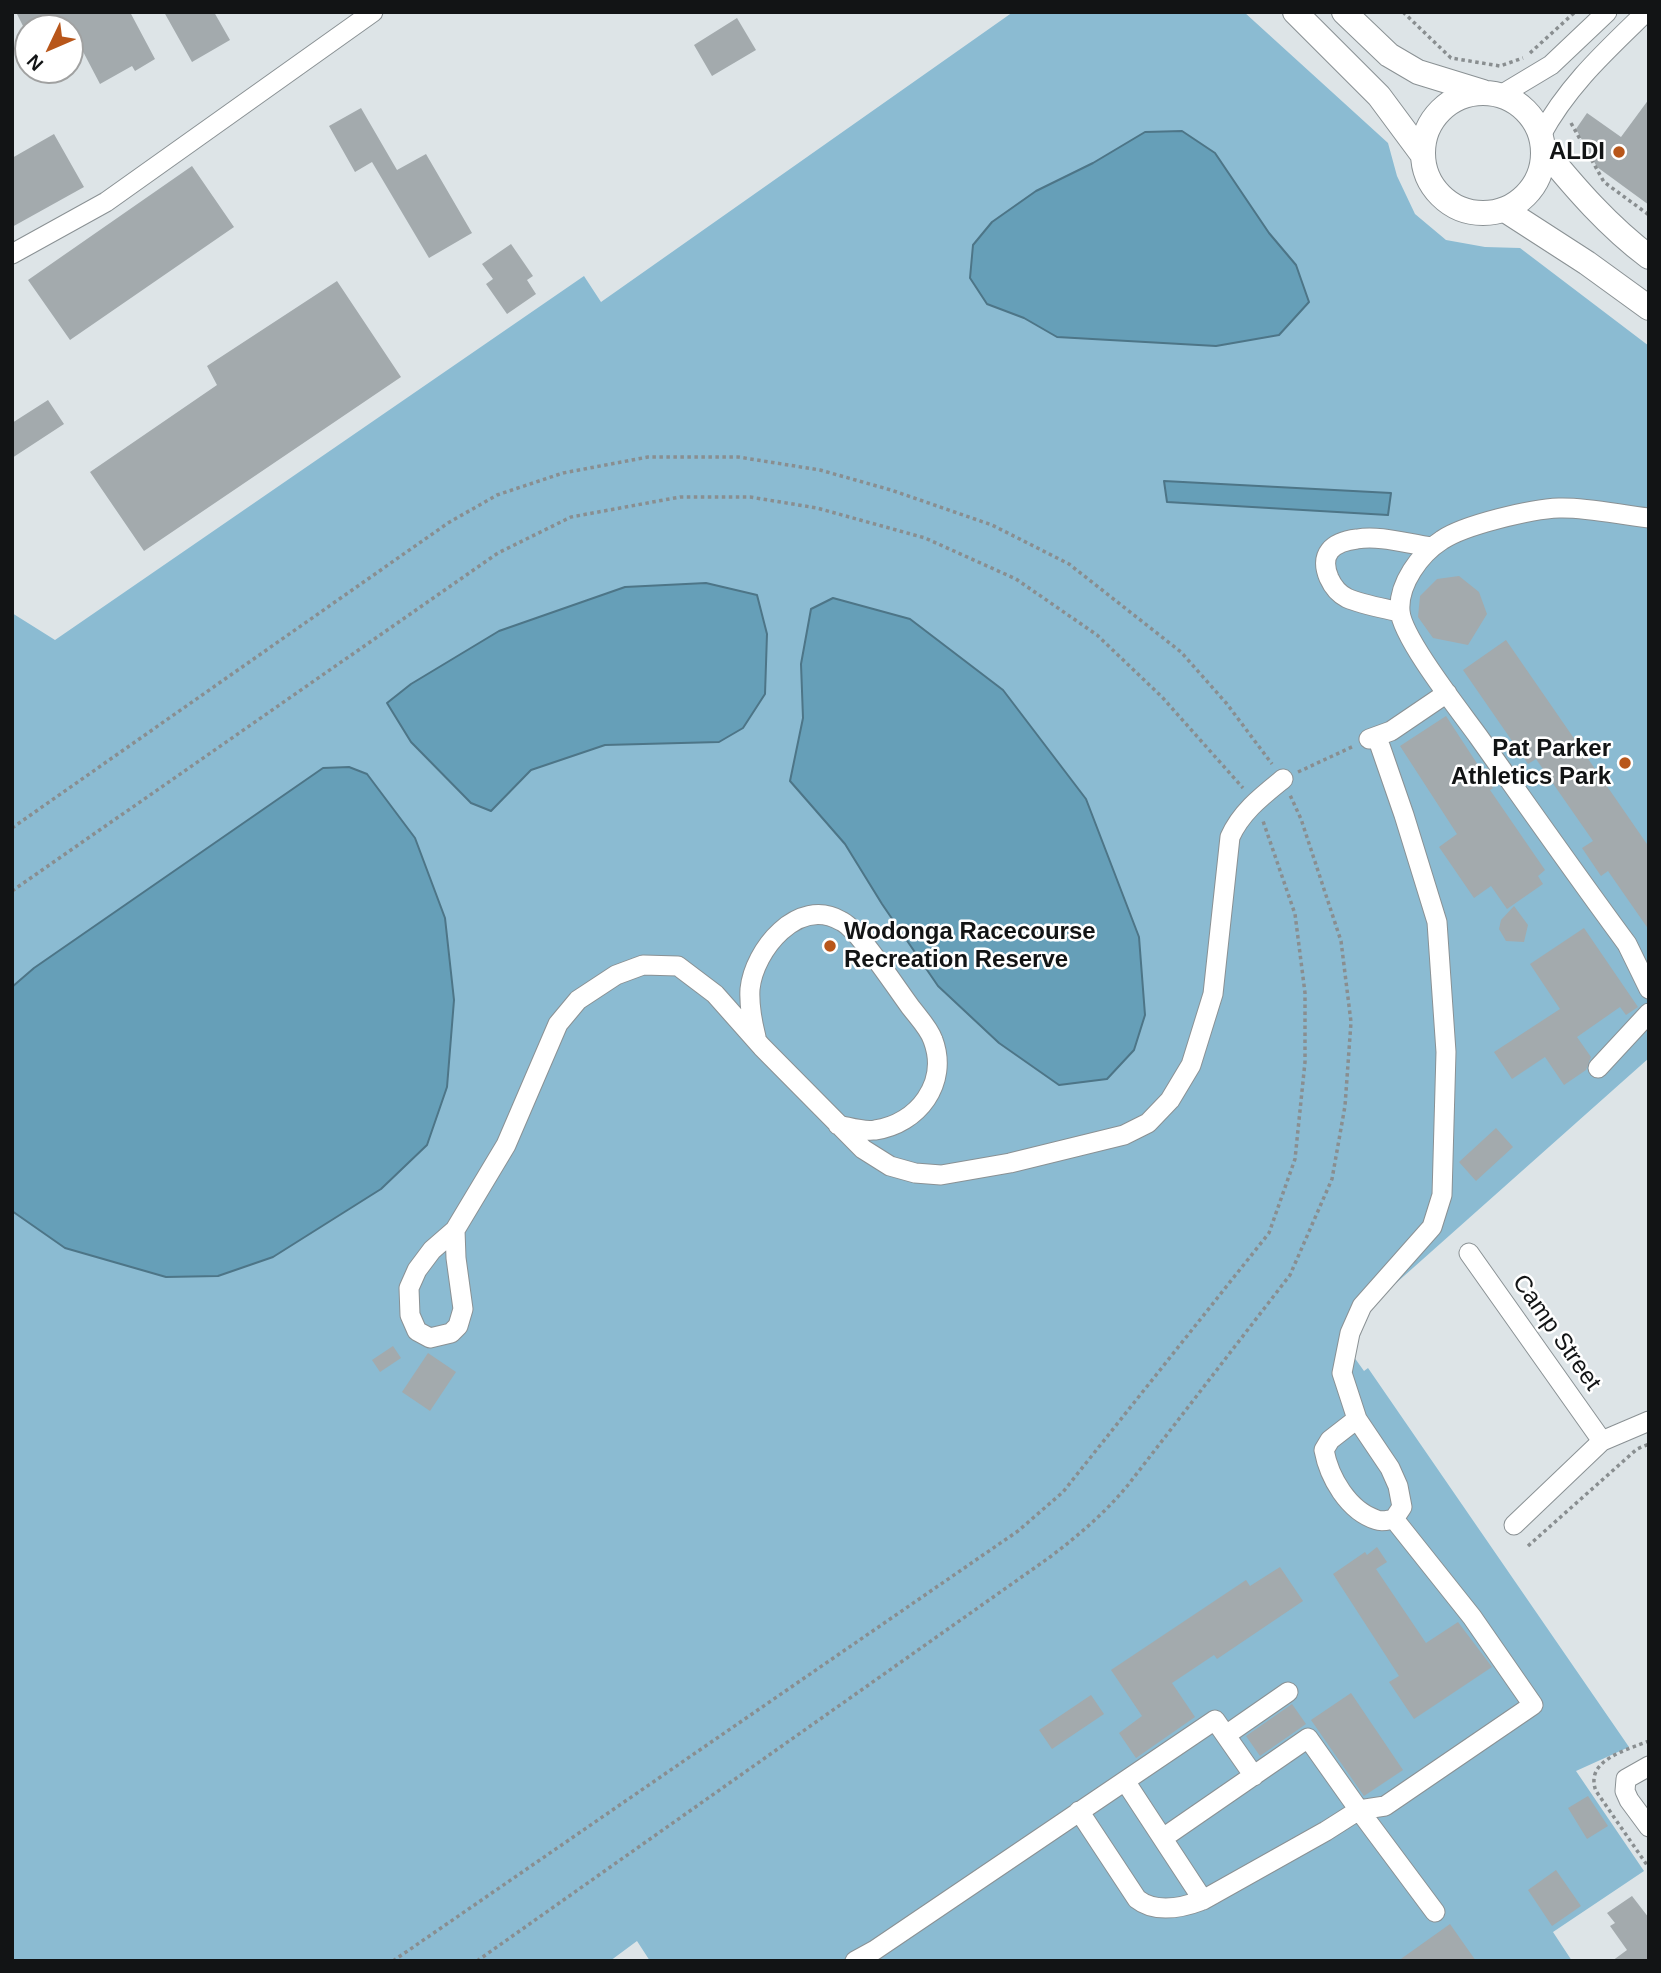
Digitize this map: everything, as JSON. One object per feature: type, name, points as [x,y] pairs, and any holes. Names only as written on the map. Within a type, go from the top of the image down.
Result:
[{"type":"main road","points":[[1295,12],[1379,96],[1422,154]]},
{"type":"main road","points":[[1344,12],[1389,55],[1418,72],[1515,101],[1535,121],[1543,142],[1580,195],[1615,230],[1649,257]]},
{"type":"main road","points":[[1493,93],[1467,94],[1449,102],[1435,116],[1425,134],[1422,154],[1426,173],[1435,190],[1449,203],[1466,211],[1483,214],[1504,210],[1518,203],[1530,192],[1538,179],[1543,164],[1543,142]]},
{"type":"main road","points":[[1504,210],[1587,263],[1649,308]]},
{"type":"street","points":[[12,254],[106,202],[373,12]]},
{"type":"street","points":[[1493,93],[1551,65],[1607,12]]},
{"type":"street","points":[[1543,142],[1556,107],[1575,83],[1646,12]]},
{"type":"street","points":[[1649,518],[1560,508],[1489,522],[1456,533],[1443,539],[1421,558],[1405,584],[1400,612],[1406,629],[1447,694],[1627,944],[1649,989]]},
{"type":"street","points":[[1400,612],[1348,598],[1338,592],[1331,583],[1325,566],[1327,554],[1337,544],[1367,538],[1432,547]]},
{"type":"street","points":[[1357,1419],[1330,1440],[1324,1450],[1328,1469],[1343,1494],[1361,1511],[1378,1521],[1394,1519],[1402,1507],[1398,1486],[1390,1468],[1357,1419],[1342,1373],[1350,1333],[1362,1306],[1433,1227],[1442,1195],[1446,1052],[1437,922],[1412,837],[1373,738],[1391,731],[1447,694]]},
{"type":"street","points":[[455,1230],[462,1317],[451,1333],[430,1338],[417,1331],[410,1315],[409,1287],[417,1270],[432,1250],[455,1230],[506,1145],[558,1024],[578,1000],[617,975],[643,965],[678,966],[715,994],[837,1124],[863,1149],[890,1166],[915,1173],[941,1175],[1035,1157],[1124,1135],[1147,1123],[1170,1100],[1191,1065],[1213,994],[1230,837],[1236,822],[1283,779]]},
{"type":"street","points":[[757,1041],[751,1018],[751,986],[762,951],[775,936],[797,920],[827,916],[841,920],[862,941],[933,1037],[939,1059],[936,1077],[928,1095],[919,1110],[905,1120],[872,1131],[837,1124]]},
{"type":"street","points":[[1598,1068],[1649,1013]]},
{"type":"street","name":"Camp Street","points":[[1469,1254],[1602,1441]]},
{"type":"street","points":[[1514,1525],[1602,1441],[1649,1421]]},
{"type":"street","points":[[1079,1811],[1126,1886],[1144,1905],[1184,1907],[1203,1900],[1326,1832],[1360,1810],[1385,1806],[1533,1705],[1472,1617],[1394,1519]]},
{"type":"street","points":[[1226,1735],[1288,1692]]},
{"type":"street","points":[[855,1961],[1215,1720],[1254,1776]]},
{"type":"street","points":[[1163,1838],[1308,1738],[1435,1912]]},
{"type":"street","points":[[1649,1766],[1626,1779],[1625,1791],[1649,1828]]},
{"type":"street","points":[[1125,1781],[1203,1900]]},
{"type":"path","points":[[1403,12],[1451,58],[1500,66],[1524,58],[1575,12]]},
{"type":"path","points":[[1556,107],[1567,116],[1604,182],[1649,215]]},
{"type":"path","points":[[12,828],[449,523],[497,495],[524,486],[564,473],[648,457],[738,457],[820,470],[891,490],[992,525],[1069,564],[1181,652],[1227,704],[1283,779],[1301,819],[1341,941],[1351,1022],[1345,1106],[1332,1179],[1290,1275],[1128,1485],[1107,1510],[1082,1532],[477,1961]]},
{"type":"path","points":[[12,891],[498,553],[572,517],[680,497],[750,497],[817,508],[925,538],[1016,579],[1097,635],[1163,697],[1255,802],[1295,914],[1305,993],[1305,1062],[1295,1160],[1269,1233],[1063,1492],[1018,1531],[393,1961]]},
{"type":"path","points":[[1283,779],[1373,738]]},
{"type":"path","points":[[1528,1546],[1637,1449],[1649,1444]]},
{"type":"shaded area","name":"Wodonga Racecourse Recreation Reserve","points":[[1013,12],[1244,12],[1388,143],[1397,176],[1415,214],[1446,240],[1485,247],[1520,248],[1649,346],[1649,1058],[1359,1316],[1349,1350],[1364,1371],[1368,1368],[1629,1747],[1576,1771],[1644,1871],[1553,1932],[1572,1961],[650,1961],[637,1941],[610,1961],[12,1961],[12,613],[55,640],[584,276],[601,302]]},
{"type":"shaded area","points":[[1182,131],[1215,153],[1269,233],[1296,265],[1309,302],[1279,335],[1216,346],[1057,337],[1024,318],[987,304],[970,278],[973,245],[992,222],[1036,191],[1093,163],[1145,132]]},
{"type":"shaded area","points":[[1164,481],[1391,493],[1388,515],[1167,502]]},
{"type":"shaded area","points":[[706,583],[757,595],[767,634],[765,694],[743,728],[719,742],[605,745],[531,770],[491,811],[471,803],[411,742],[387,703],[411,684],[499,631],[625,587]]},
{"type":"shaded area","points":[[833,598],[910,619],[1003,690],[1086,799],[1139,937],[1145,1015],[1134,1050],[1107,1079],[1059,1085],[999,1043],[938,986],[845,844],[790,781],[803,718],[801,664],[811,609]]},
{"type":"shaded area","points":[[349,767],[367,774],[415,838],[445,918],[454,1000],[447,1087],[427,1145],[381,1189],[273,1257],[218,1276],[166,1277],[65,1248],[12,1211],[12,987],[34,968],[323,768]]},
{"type":"building","points":[[16,12],[130,12],[155,59],[135,71],[132,66],[100,84],[84,53],[84,14]]},
{"type":"building","points":[[164,12],[214,12],[230,40],[192,62]]},
{"type":"building","points":[[737,18],[756,50],[712,76],[694,45]]},
{"type":"building","name":"ALDI","points":[[1649,99],[1649,205],[1597,167],[1576,129],[1587,113],[1621,137]]},
{"type":"building","points":[[361,108],[397,170],[426,154],[472,233],[429,258],[372,162],[355,172],[329,126]]},
{"type":"building","points":[[54,134],[84,187],[12,227],[12,158]]},
{"type":"building","points":[[192,166],[234,227],[70,340],[28,280]]},
{"type":"building","points":[[511,244],[533,276],[527,280],[536,294],[507,314],[486,284],[493,279],[482,264]]},
{"type":"building","points":[[337,281],[401,377],[144,551],[90,472],[217,385],[207,366]]},
{"type":"building","points":[[48,400],[64,424],[12,458],[12,423]]},
{"type":"building","points":[[1459,576],[1479,592],[1487,614],[1468,645],[1433,638],[1418,617],[1420,596],[1437,579]]},
{"type":"building","points":[[1506,640],[1649,847],[1649,930],[1608,871],[1601,876],[1582,848],[1593,841],[1536,759],[1528,764],[1463,670]]},
{"type":"building","points":[[1446,716],[1493,788],[1490,790],[1545,870],[1538,876],[1543,884],[1507,909],[1491,886],[1474,898],[1439,847],[1457,834],[1400,746]]},
{"type":"building","points":[[1514,906],[1528,925],[1524,942],[1506,941],[1499,929],[1501,920]]},
{"type":"building","points":[[1584,928],[1638,1007],[1626,1015],[1620,1007],[1577,1037],[1591,1057],[1586,1070],[1564,1085],[1545,1057],[1512,1079],[1494,1052],[1560,1009],[1530,964]]},
{"type":"building","points":[[1496,1128],[1513,1147],[1476,1181],[1459,1162]]},
{"type":"building","points":[[393,1346],[401,1358],[380,1372],[372,1360]]},
{"type":"building","points":[[428,1353],[456,1372],[430,1411],[402,1392]]},
{"type":"building","points":[[1377,1547],[1387,1562],[1376,1569],[1426,1643],[1458,1622],[1492,1667],[1414,1719],[1389,1682],[1399,1676],[1333,1574]]},
{"type":"building","points":[[1280,1567],[1303,1601],[1217,1659],[1214,1655],[1172,1683],[1195,1717],[1136,1758],[1119,1733],[1142,1716],[1111,1670],[1246,1580],[1250,1586]]},
{"type":"building","points":[[1351,1693],[1403,1770],[1364,1796],[1311,1720]]},
{"type":"building","points":[[1091,1695],[1104,1714],[1052,1749],[1039,1730]]},
{"type":"building","points":[[1292,1704],[1306,1724],[1260,1756],[1246,1736]]},
{"type":"building","points":[[1588,1796],[1608,1826],[1587,1839],[1568,1808]]},
{"type":"building","points":[[1556,1870],[1581,1906],[1552,1926],[1528,1890]]},
{"type":"building","points":[[1632,1896],[1649,1918],[1649,1961],[1612,1961],[1627,1950],[1610,1926],[1615,1923],[1607,1913]]},
{"type":"building","points":[[1450,1924],[1476,1961],[1398,1961]]},
{"type":"place","name":"ALDI","points":[[1619,152]]},
{"type":"place","name":"Pat Parker Athletics Park","points":[[1625,763]]},
{"type":"place","name":"Wodonga Racecourse Recreation Reserve","points":[[830,946]]}]
